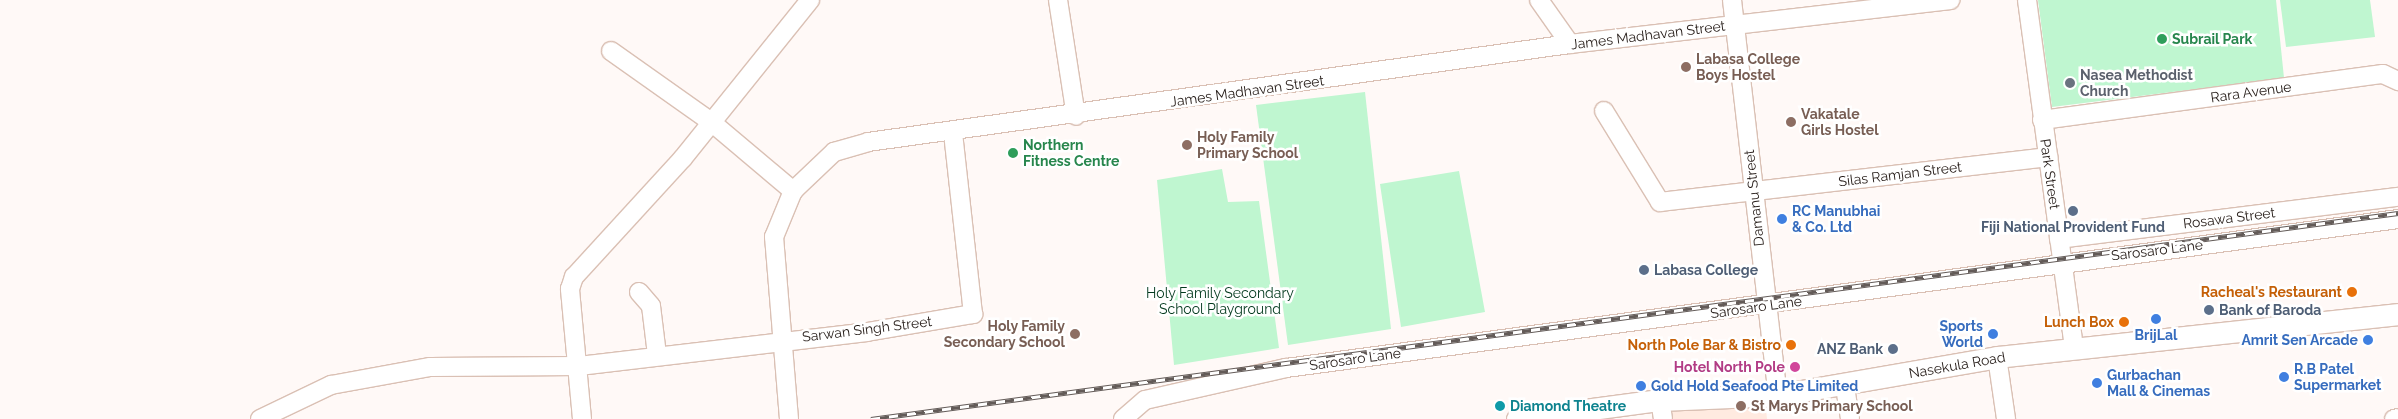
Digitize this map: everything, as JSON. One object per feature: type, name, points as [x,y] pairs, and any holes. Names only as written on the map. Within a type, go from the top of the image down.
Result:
[{"type":"main road","name":"Nasekula Road","points":[[1517,419],[1662,410],[1845,386],[1997,357],[2398,314]]},
{"type":"street","points":[[582,419],[579,366],[570,288],[574,277],[683,158],[710,121],[810,0]]},
{"type":"street","points":[[1058,0],[1076,116]]},
{"type":"street","points":[[1540,0],[1570,44]]},
{"type":"street","name":"Damanu Street","points":[[1732,0],[1764,299],[1770,306],[1778,395]]},
{"type":"street","name":"James Madhavan Street","points":[[789,419],[785,339],[772,256],[782,210],[793,191],[834,152],[868,142],[1076,116],[1570,44],[1950,0]]},
{"type":"street","name":"Park Street","points":[[2027,0],[2074,348]]},
{"type":"street","points":[[611,51],[710,121],[793,191]]},
{"type":"street","name":"Rara Avenue","points":[[2042,120],[2383,74],[2398,81]]},
{"type":"street","name":"Silas Ramjan Street","points":[[1604,111],[1660,202],[2048,157]]},
{"type":"street","name":"Sarwan Singh Street","points":[[260,419],[331,385],[430,367],[579,366],[785,339],[867,332],[974,314],[953,132]]},
{"type":"street","name":"Rosawa Street","points":[[2059,239],[2398,197]]},
{"type":"street","name":"Sarosaro Lane","points":[[1122,419],[1145,400],[1286,368],[1770,306],[2062,262],[2398,219]]},
{"type":"street","points":[[639,292],[651,306],[657,355]]},
{"type":"street","points":[[1997,357],[2006,419]]},
{"type":"street","points":[[1845,386],[1850,419]]},
{"type":"street","points":[[2394,419],[2398,418]]},
{"type":"shaded area","name":"St Marys Primary School","points":[[1765,400],[1767,419],[1668,419],[1667,412]]},
{"type":"green space","name":"Subrail Park","points":[[2038,0],[2276,0],[2284,78],[2052,107]]},
{"type":"green space","points":[[2280,0],[2370,0],[2375,37],[2286,47]]},
{"type":"green space","points":[[1365,92],[1391,329],[1288,345],[1256,105]]},
{"type":"green space","name":"Holy Family Secondary School Playground","points":[[1222,169],[1228,202],[1259,201],[1279,348],[1174,365],[1157,180]]},
{"type":"green space","points":[[1459,171],[1485,312],[1401,327],[1380,184]]},
{"type":"railway","points":[[871,419],[2398,213]]},
{"type":"place","name":"Subrail Park","points":[[2162,39]]},
{"type":"place","name":"Labasa College Boys Hostel","points":[[1686,67]]},
{"type":"place","name":"Nasea Methodist Church","points":[[2070,83]]},
{"type":"place","name":"Vakatale Girls Hostel","points":[[1791,122]]},
{"type":"place","name":"Holy Family Primary School","points":[[1187,145]]},
{"type":"place","name":"Northern Fitness Centre","points":[[1013,153]]},
{"type":"place","name":"Fiji National Provident Fund","points":[[2073,211]]},
{"type":"place","name":"RC Manubhai & Co. Ltd","points":[[1782,219]]},
{"type":"place","name":"Labasa College","points":[[1644,270]]},
{"type":"place","name":"Racheal's Restaurant","points":[[2352,292]]},
{"type":"place","name":"Bank of Baroda","points":[[2209,310]]},
{"type":"place","name":"BrijLal","points":[[2156,319]]},
{"type":"place","name":"Lunch Box","points":[[2124,322]]},
{"type":"place","name":"Holy Family Secondary School","points":[[1075,334]]},
{"type":"place","name":"Sports World","points":[[1993,334]]},
{"type":"place","name":"Amrit Sen Arcade","points":[[2368,340]]},
{"type":"place","name":"North Pole Bar & Bistro","points":[[1791,345]]},
{"type":"place","name":"ANZ Bank","points":[[1893,349]]},
{"type":"place","name":"Hotel North Pole","points":[[1795,367]]},
{"type":"place","name":"R.B Patel Supermarket","points":[[2284,377]]},
{"type":"place","name":"Gurbachan Mall & Cinemas","points":[[2097,383]]},
{"type":"place","name":"Gold Hold Seafood Pte Limited","points":[[1641,386]]},
{"type":"place","name":"Diamond Theatre","points":[[1500,406]]},
{"type":"place","name":"St Marys Primary School","points":[[1741,406]]}]
